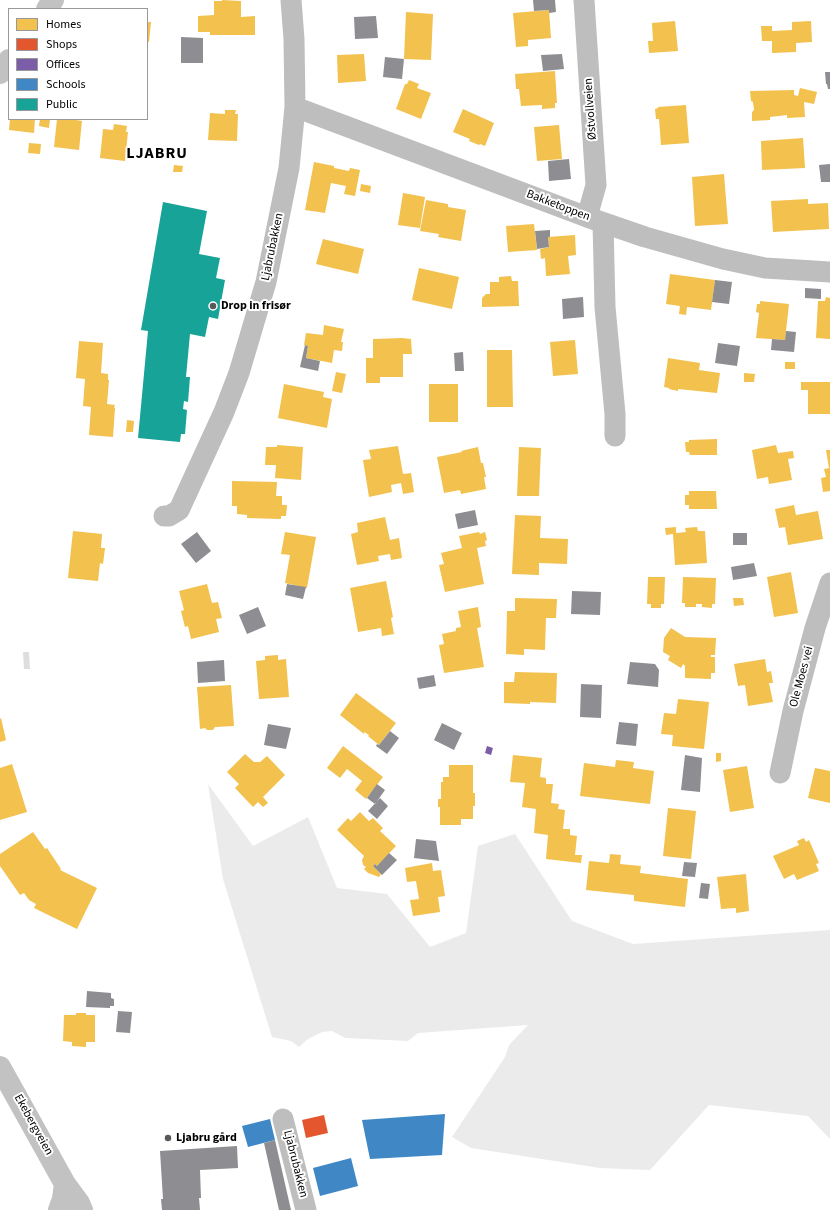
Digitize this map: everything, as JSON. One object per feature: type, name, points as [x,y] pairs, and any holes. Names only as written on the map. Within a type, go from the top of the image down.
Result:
[{"type":"main road","points":[[0,73],[8,61]]},
{"type":"main road","name":"Ekebergveien","points":[[0,1067],[65,1184],[79,1202],[82,1210]]},
{"type":"main road","points":[[60,1210],[65,1184]]},
{"type":"street","name":"Ljabrubakken","points":[[164,516],[169,516],[179,510],[224,412],[239,373],[266,282],[289,168],[295,107],[294,39],[291,0]]},
{"type":"street","name":"Østvollveien","points":[[584,0],[596,185],[595,220],[615,414],[615,436]]},
{"type":"street","name":"Bakketoppen","points":[[295,107],[595,220],[645,237],[723,259],[765,268],[830,272]]},
{"type":"street","name":"Ole Moes vei","points":[[780,773],[793,711],[815,628],[830,583]]},
{"type":"street","name":"Ljabrubakken","points":[[283,1119],[306,1210]]},
{"type":"shaded area","points":[[208,784],[253,846],[308,817],[337,888],[387,894],[430,947],[466,933],[478,846],[515,834],[572,921],[633,944],[830,930],[830,1139],[808,1116],[709,1105],[650,1170],[600,1168],[471,1148],[452,1137],[505,1057],[509,1045],[528,1025],[418,1033],[408,1041],[345,1038],[332,1031],[322,1032],[308,1039],[299,1047],[291,1041],[272,1037],[223,879]]},
{"type":"building: Homes","points":[[214,1],[241,1],[241,17],[255,16],[255,35],[210,35],[210,32],[198,32],[198,16],[214,15]]},
{"type":"building: Homes","points":[[549,10],[551,38],[528,40],[528,46],[516,47],[513,13]]},
{"type":"building: Homes","points":[[406,12],[433,14],[431,60],[404,59]]},
{"type":"building: Homes","points":[[675,21],[678,51],[649,53],[648,41],[653,41],[652,23]]},
{"type":"building: Homes","points":[[811,21],[812,42],[796,43],[796,52],[772,53],[772,41],[762,41],[761,26],[772,26],[772,31],[792,30],[792,22]]},
{"type":"building: Homes","points":[[148,22],[151,22],[149,42]]},
{"type":"building: Homes","points":[[364,54],[366,81],[338,83],[337,55]]},
{"type":"building: Homes","points":[[555,71],[557,103],[555,103],[555,108],[542,109],[542,105],[521,106],[519,89],[516,89],[515,74]]},
{"type":"building: Homes","points":[[409,80],[419,84],[417,88],[431,93],[421,119],[396,109],[405,84],[407,84]]},
{"type":"building: Homes","points":[[800,88],[817,92],[814,104],[804,102],[805,117],[787,118],[787,115],[770,117],[770,120],[752,121],[752,112],[754,110],[750,91],[794,90],[794,95],[798,96]]},
{"type":"building: Homes","points":[[686,105],[689,143],[661,145],[659,119],[656,119],[655,109],[658,107]]},
{"type":"building: Homes","points":[[463,109],[494,123],[485,146],[469,141],[470,139],[453,132]]},
{"type":"building: Homes","points":[[225,110],[236,110],[235,114],[238,114],[237,141],[208,140],[210,113],[225,114]]},
{"type":"building: Homes","points":[[10,120],[35,120],[34,133],[9,130]]},
{"type":"building: Homes","points":[[40,120],[50,120],[49,128],[39,126]]},
{"type":"building: Homes","points":[[57,120],[82,121],[79,150],[54,147]]},
{"type":"building: Homes","points":[[114,124],[127,126],[126,132],[128,132],[125,161],[100,158],[103,129],[113,130]]},
{"type":"building: Homes","points":[[559,125],[562,159],[537,161],[534,127]]},
{"type":"building: Homes","points":[[803,138],[805,168],[762,170],[761,141]]},
{"type":"building: Homes","points":[[29,143],[41,144],[40,154],[28,153]]},
{"type":"building: Homes","points":[[314,162],[349,171],[350,168],[360,170],[355,196],[344,194],[346,186],[331,183],[325,213],[305,210]]},
{"type":"building: Homes","points":[[174,165],[183,166],[182,172],[173,172]]},
{"type":"building: Homes","points":[[724,174],[728,224],[695,226],[692,177]]},
{"type":"building: Homes","points":[[361,184],[371,186],[370,193],[360,191]]},
{"type":"building: Homes","points":[[403,193],[425,197],[420,228],[398,225]]},
{"type":"building: Homes","points":[[808,199],[808,204],[828,203],[829,229],[773,232],[771,201]]},
{"type":"building: Homes","points":[[426,200],[448,204],[448,207],[466,210],[461,241],[438,237],[439,234],[420,231]]},
{"type":"building: Homes","points":[[534,224],[537,250],[508,252],[506,226]]},
{"type":"building: Homes","points":[[575,235],[576,255],[568,256],[570,274],[546,276],[545,258],[541,259],[540,249],[549,247],[548,237]]},
{"type":"building: Homes","points":[[323,239],[364,249],[358,274],[316,264]]},
{"type":"building: Homes","points":[[419,268],[459,277],[452,309],[412,300]]},
{"type":"building: Homes","points":[[670,274],[715,280],[711,310],[687,307],[686,315],[679,314],[680,306],[666,304]]},
{"type":"building: Homes","points":[[511,276],[512,281],[518,281],[519,306],[482,307],[482,298],[486,294],[490,294],[490,282],[499,282],[499,277]]},
{"type":"building: Homes","points":[[826,297],[830,298],[830,339],[816,338],[818,301],[825,301]]},
{"type":"building: Homes","points":[[760,301],[789,304],[785,340],[756,338],[759,313],[756,312],[757,304],[760,304]]},
{"type":"building: Homes","points":[[324,325],[344,329],[341,342],[343,342],[342,351],[334,350],[332,363],[306,358],[308,346],[304,345],[306,333],[323,335]]},
{"type":"building: Homes","points":[[373,339],[411,339],[412,354],[403,354],[403,377],[380,377],[380,383],[366,383],[366,358],[373,358]]},
{"type":"building: Homes","points":[[575,340],[578,374],[553,376],[550,342]]},
{"type":"building: Homes","points":[[79,341],[103,343],[101,373],[108,374],[107,404],[115,405],[113,437],[89,435],[91,407],[83,406],[85,379],[76,378]]},
{"type":"building: Homes","points":[[487,350],[512,350],[513,407],[487,407]]},
{"type":"building: Homes","points":[[668,358],[700,363],[699,370],[720,373],[717,393],[678,389],[678,391],[664,387]]},
{"type":"building: Homes","points":[[785,362],[795,362],[795,369],[785,369]]},
{"type":"building: Homes","points":[[336,372],[346,374],[342,393],[332,391]]},
{"type":"building: Homes","points":[[744,373],[755,374],[754,382],[744,382]]},
{"type":"building: Homes","points":[[801,382],[830,382],[830,414],[808,414],[808,390],[801,390]]},
{"type":"building: Homes","points":[[284,384],[324,392],[323,397],[332,399],[327,428],[278,418]]},
{"type":"building: Homes","points":[[429,384],[458,384],[458,422],[429,422]]},
{"type":"building: Homes","points":[[127,420],[134,421],[133,432],[126,432]]},
{"type":"building: Homes","points":[[717,439],[717,455],[690,455],[689,452],[686,452],[685,442],[689,442],[689,440]]},
{"type":"building: Homes","points":[[277,445],[303,447],[301,480],[275,478],[276,465],[265,465],[266,447],[277,447]]},
{"type":"building: Homes","points":[[776,445],[778,453],[793,451],[794,458],[788,459],[792,480],[769,484],[768,477],[757,479],[752,450]]},
{"type":"building: Homes","points":[[398,446],[403,474],[411,473],[414,492],[403,494],[401,483],[391,485],[392,492],[369,497],[363,460],[371,459],[369,450]]},
{"type":"building: Homes","points":[[478,447],[481,463],[483,463],[486,477],[484,477],[486,489],[461,494],[460,490],[444,493],[437,457]]},
{"type":"building: Homes","points":[[519,447],[541,448],[539,496],[517,496]]},
{"type":"building: Homes","points":[[826,450],[830,450],[830,468],[829,468]]},
{"type":"building: Homes","points":[[830,468],[830,491],[823,492],[821,478],[826,477],[824,469]]},
{"type":"building: Homes","points":[[232,481],[277,482],[276,496],[282,496],[282,505],[287,505],[286,516],[281,516],[281,519],[247,518],[247,515],[237,514],[237,506],[232,506]]},
{"type":"building: Homes","points":[[689,491],[716,491],[717,509],[689,509],[689,505],[685,505],[685,495],[689,495]]},
{"type":"building: Homes","points":[[794,505],[796,515],[818,511],[823,539],[788,545],[785,527],[779,528],[775,509]]},
{"type":"building: Homes","points":[[515,515],[541,516],[540,538],[568,539],[567,564],[539,563],[539,575],[512,574]]},
{"type":"building: Homes","points":[[385,517],[390,540],[399,538],[402,558],[391,560],[390,554],[378,556],[379,561],[357,565],[351,534],[358,532],[357,523]]},
{"type":"building: Homes","points":[[676,527],[676,533],[686,532],[685,528],[697,527],[698,531],[705,531],[707,563],[675,565],[673,534],[666,535],[665,528]]},
{"type":"building: Homes","points":[[73,531],[102,534],[101,548],[105,548],[103,564],[100,563],[98,581],[68,578]]},
{"type":"building: Homes","points":[[285,532],[316,537],[307,588],[285,583],[290,555],[281,554]]},
{"type":"building: Homes","points":[[479,532],[480,534],[485,532],[487,540],[485,541],[486,546],[477,548],[484,584],[445,592],[439,565],[444,564],[441,553],[462,548],[459,536]]},
{"type":"building: Homes","points":[[791,572],[798,613],[774,617],[767,577]]},
{"type":"building: Homes","points":[[648,577],[665,577],[664,604],[661,604],[661,608],[651,608],[651,604],[647,604]]},
{"type":"building: Homes","points":[[683,577],[716,578],[715,604],[712,604],[712,608],[702,607],[702,604],[696,604],[696,607],[685,607],[685,603],[682,603]]},
{"type":"building: Homes","points":[[386,581],[393,617],[391,618],[394,634],[382,636],[381,628],[358,632],[350,588]]},
{"type":"building: Homes","points":[[207,584],[212,603],[218,602],[222,618],[216,619],[219,632],[191,639],[188,626],[185,627],[181,611],[184,610],[179,591]]},
{"type":"building: Homes","points":[[515,598],[557,599],[556,618],[546,618],[545,650],[524,649],[524,655],[506,654],[507,611],[515,611]]},
{"type":"building: Homes","points":[[733,598],[743,598],[744,605],[734,606]]},
{"type":"building: Homes","points":[[478,607],[481,627],[477,628],[484,667],[444,673],[439,645],[444,644],[442,634],[456,631],[456,628],[461,627],[458,611]]},
{"type":"building: Homes","points":[[671,628],[685,637],[716,638],[715,655],[711,655],[711,657],[715,657],[715,673],[711,673],[711,679],[685,678],[685,666],[683,664],[681,668],[668,660],[670,656],[663,652],[664,638]]},
{"type":"building: Homes","points":[[278,655],[278,660],[286,659],[289,697],[259,699],[256,661],[265,660],[265,656]]},
{"type":"building: Homes","points":[[765,659],[767,672],[771,671],[773,683],[769,683],[773,702],[748,706],[745,685],[738,686],[734,664]]},
{"type":"building: Homes","points":[[515,672],[557,673],[556,703],[504,703],[504,682],[514,682]]},
{"type":"building: Homes","points":[[231,685],[234,726],[215,727],[213,730],[207,730],[205,728],[200,729],[197,687]]},
{"type":"building: Homes","points":[[356,693],[396,723],[379,745],[368,736],[369,735],[364,732],[364,734],[340,715]]},
{"type":"building: Homes","points":[[678,699],[709,702],[704,749],[672,746],[673,735],[661,734],[664,713],[676,714]]},
{"type":"building: Homes","points":[[1,718],[6,740],[0,742],[0,719]]},
{"type":"building: Homes","points":[[343,746],[383,777],[366,799],[355,790],[362,781],[347,769],[340,778],[327,768]]},
{"type":"building: Homes","points":[[716,753],[721,753],[721,761],[716,762]]},
{"type":"building: Homes","points":[[245,754],[254,762],[260,762],[267,756],[285,775],[263,797],[268,803],[263,807],[258,802],[253,807],[235,788],[239,784],[227,772]]},
{"type":"building: Homes","points":[[513,755],[542,758],[540,777],[546,778],[546,784],[553,784],[551,803],[559,804],[558,809],[565,810],[563,829],[570,829],[570,835],[577,836],[575,855],[582,855],[581,863],[546,859],[548,835],[534,833],[536,809],[522,807],[525,783],[510,782]]},
{"type":"building: Homes","points":[[616,760],[634,762],[633,768],[654,771],[650,804],[580,796],[584,763],[615,767]]},
{"type":"building: Homes","points":[[12,764],[27,812],[0,820],[0,768]]},
{"type":"building: Homes","points":[[449,765],[473,765],[473,793],[475,793],[475,806],[473,806],[473,819],[461,819],[461,825],[440,825],[440,807],[438,807],[438,799],[441,799],[441,782],[443,782],[443,777],[449,777]]},
{"type":"building: Homes","points":[[747,766],[754,808],[730,812],[723,770]]},
{"type":"building: Homes","points":[[815,768],[830,771],[830,803],[808,798]]},
{"type":"building: Homes","points":[[668,808],[696,811],[691,859],[663,856]]},
{"type":"building: Homes","points":[[360,812],[369,821],[373,818],[383,828],[380,831],[396,846],[377,866],[375,864],[373,866],[381,874],[379,877],[368,873],[364,869],[366,867],[363,865],[362,860],[364,856],[337,830],[348,818],[351,821]]},
{"type":"building: Homes","points":[[33,832],[45,849],[47,848],[61,869],[60,870],[97,888],[77,929],[34,908],[36,904],[29,900],[24,893],[20,895],[0,866],[0,854]]},
{"type":"building: Homes","points":[[804,838],[806,842],[809,840],[819,863],[816,864],[819,871],[797,880],[794,874],[784,879],[773,856],[799,845],[797,841]]},
{"type":"building: Homes","points":[[610,854],[621,855],[620,864],[641,866],[640,873],[688,879],[685,907],[634,901],[634,895],[586,890],[589,861],[609,863]]},
{"type":"building: Homes","points":[[432,863],[433,871],[441,870],[445,896],[438,897],[440,912],[413,916],[410,900],[419,899],[416,881],[407,882],[405,868]]},
{"type":"building: Homes","points":[[746,874],[749,911],[736,913],[736,908],[721,909],[717,877]]},
{"type":"building: Homes","points":[[76,1013],[95,1015],[95,1042],[86,1042],[86,1047],[72,1046],[72,1042],[63,1041],[64,1015],[76,1015]]},
{"type":"building: Shops","points":[[324,1115],[328,1133],[306,1138],[302,1120]]},
{"type":"building: Offices","points":[[487,746],[493,748],[491,755],[485,753]]},
{"type":"building: Schools","points":[[445,1114],[442,1155],[370,1159],[362,1120]]},
{"type":"building: Schools","points":[[270,1119],[275,1140],[248,1147],[242,1126]]},
{"type":"building: Schools","points":[[351,1158],[358,1186],[320,1196],[313,1168]]},
{"type":"building: Public","points":[[163,202],[207,211],[199,254],[220,258],[216,278],[225,280],[218,319],[209,317],[205,337],[190,334],[186,377],[190,377],[188,402],[184,401],[183,409],[187,410],[185,434],[181,434],[180,442],[138,438],[148,331],[141,330]]},
{"type":"building: Industry","points":[[533,0],[555,0],[556,12],[549,13],[549,10],[534,11]]},
{"type":"building: Industry","points":[[376,16],[378,38],[355,39],[354,17]]},
{"type":"building: Industry","points":[[181,37],[203,38],[203,63],[181,63]]},
{"type":"building: Industry","points":[[562,54],[564,69],[543,71],[541,55]]},
{"type":"building: Industry","points":[[385,57],[404,59],[402,79],[383,77]]},
{"type":"building: Industry","points":[[825,72],[830,72],[830,89],[828,89],[826,84]]},
{"type":"building: Industry","points":[[569,159],[571,179],[549,181],[548,161]]},
{"type":"building: Industry","points":[[830,164],[830,182],[821,182],[819,165]]},
{"type":"building: Industry","points":[[550,230],[550,237],[548,237],[549,247],[537,249],[535,231]]},
{"type":"building: Industry","points":[[715,280],[732,282],[729,304],[712,302]]},
{"type":"building: Industry","points":[[805,288],[821,289],[821,299],[805,298]]},
{"type":"building: Industry","points":[[583,297],[584,317],[563,319],[562,299]]},
{"type":"building: Industry","points":[[786,331],[796,332],[794,352],[771,350],[772,339],[785,340]]},
{"type":"building: Industry","points":[[718,343],[740,346],[737,366],[715,363]]},
{"type":"building: Industry","points":[[305,345],[308,346],[306,358],[320,361],[318,371],[300,367]]},
{"type":"building: Industry","points":[[463,352],[464,371],[455,371],[454,353]]},
{"type":"building: Industry","points":[[475,510],[478,525],[458,529],[455,514]]},
{"type":"building: Industry","points":[[197,532],[211,551],[196,563],[181,544]]},
{"type":"building: Industry","points":[[733,533],[747,533],[747,545],[733,545]]},
{"type":"building: Industry","points":[[754,563],[757,576],[733,580],[731,567]]},
{"type":"building: Industry","points":[[287,584],[306,587],[303,599],[285,595]]},
{"type":"building: Industry","points":[[572,591],[601,592],[600,615],[571,614]]},
{"type":"building: Industry","points":[[258,607],[266,626],[247,634],[239,615]]},
{"type":"building: Industry","points":[[224,660],[225,681],[198,683],[197,662]]},
{"type":"building: Industry","points":[[630,662],[655,664],[659,670],[658,687],[627,684]]},
{"type":"building: Industry","points":[[434,675],[436,686],[419,689],[417,678]]},
{"type":"building: Industry","points":[[581,684],[602,685],[601,718],[580,717]]},
{"type":"building: Industry","points":[[619,722],[638,724],[636,746],[616,744]]},
{"type":"building: Industry","points":[[442,723],[462,733],[454,750],[434,740]]},
{"type":"building: Industry","points":[[268,724],[291,728],[286,749],[264,745]]},
{"type":"building: Industry","points":[[390,731],[399,738],[387,754],[376,746],[377,744],[379,745]]},
{"type":"building: Industry","points":[[685,755],[702,758],[700,792],[681,790]]},
{"type":"building: Industry","points":[[377,784],[385,790],[375,804],[367,798]]},
{"type":"building: Industry","points":[[380,798],[388,806],[377,819],[368,811]]},
{"type":"building: Industry","points":[[416,839],[436,841],[439,861],[414,858]]},
{"type":"building: Industry","points":[[389,853],[397,860],[382,875],[373,866],[375,864],[377,866]]},
{"type":"building: Industry","points":[[684,862],[697,863],[695,877],[682,876]]},
{"type":"building: Industry","points":[[701,883],[710,884],[708,899],[699,898]]},
{"type":"building: Industry","points":[[87,991],[111,993],[111,998],[114,999],[114,1006],[110,1006],[110,1008],[86,1007]]},
{"type":"building: Industry","points":[[118,1011],[132,1012],[130,1033],[116,1032]]},
{"type":"building: Industry","points":[[275,1140],[291,1210],[279,1210],[264,1143]]},
{"type":"building: Industry","points":[[237,1146],[238,1168],[200,1170],[200,1210],[162,1210],[161,1199],[163,1199],[160,1151]]},
{"type":"building: Other","points":[[23,652],[29,652],[30,669],[24,669]]},
{"type":"place","name":"Drop in frisør","points":[[213,306]]},
{"type":"place","name":"Ljabru gård","points":[[168,1138]]},
{"type":"district","name":"LJABRU","points":[[157,154]]}]
